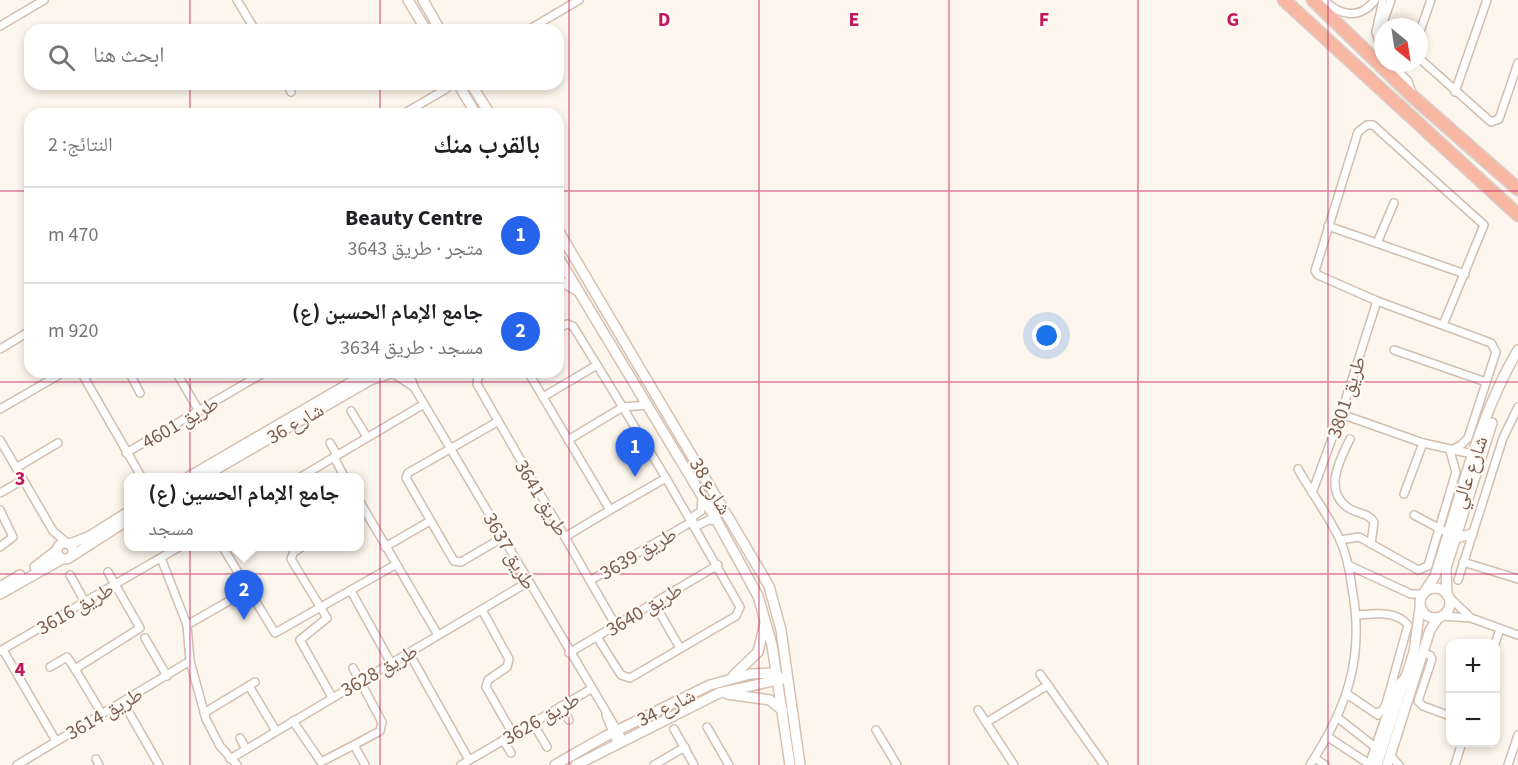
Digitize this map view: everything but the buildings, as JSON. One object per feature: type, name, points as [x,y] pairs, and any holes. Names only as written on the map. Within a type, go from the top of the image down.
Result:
[{"type":"highway","points":[[1284,0],[1518,215]]},
{"type":"highway","points":[[1313,0],[1412,96],[1518,189]]},
{"type":"street","points":[[0,26],[44,0]]},
{"type":"street","points":[[237,0],[251,24]]},
{"type":"street","points":[[408,0],[423,24]]},
{"type":"street","points":[[423,0],[437,24]]},
{"type":"street","points":[[538,24],[579,0]]},
{"type":"street","points":[[1324,0],[1336,10],[1353,14],[1369,8],[1375,0]]},
{"type":"street","points":[[1379,18],[1383,0]]},
{"type":"street","points":[[1385,18],[1391,0]]},
{"type":"street","points":[[1425,18],[1431,0]]},
{"type":"street","points":[[1455,92],[1486,0]]},
{"type":"street","points":[[1428,66],[1485,120],[1496,121],[1518,63]]},
{"type":"street","points":[[1399,72],[1408,81],[1412,96]]},
{"type":"street","points":[[413,108],[444,90]]},
{"type":"street","points":[[462,90],[472,108]]},
{"type":"street","points":[[475,90],[486,108]]},
{"type":"street","points":[[480,90],[487,108]]},
{"type":"street","points":[[1443,325],[1484,230],[1481,221],[1373,124],[1367,125],[1358,132],[1315,265],[1318,275],[1377,301],[1491,343],[1496,352],[1468,438],[1453,451]]},
{"type":"street","points":[[1377,243],[1394,203]]},
{"type":"street","points":[[1328,226],[1465,274]]},
{"type":"street","name":"شارع 38","points":[[564,240],[763,575],[776,607],[788,670],[800,765]]},
{"type":"street","points":[[564,261],[574,257]]},
{"type":"street","name":"شارع 38","points":[[564,269],[582,295],[748,575],[766,618],[778,678],[790,765]]},
{"type":"street","points":[[564,283],[582,295]]},
{"type":"street","name":"طريق 3801","points":[[1312,493],[1341,414],[1377,301]]},
{"type":"street","points":[[564,327],[574,328],[693,522]]},
{"type":"street","points":[[0,349],[24,335]]},
{"type":"street","points":[[1394,350],[1486,382]]},
{"type":"street","name":"شارع عالي","points":[[1423,594],[1436,576],[1468,472],[1476,460],[1505,373],[1518,350]]},
{"type":"street","name":"شارع عالي","points":[[1447,595],[1448,533],[1518,357]]},
{"type":"street","points":[[543,397],[597,365]]},
{"type":"street","points":[[0,409],[54,378]]},
{"type":"street","points":[[84,378],[139,473]]},
{"type":"street","points":[[132,378],[140,393]]},
{"type":"street","points":[[180,378],[199,411]]},
{"type":"street","name":"طريق 4601","points":[[126,453],[199,411],[248,378]]},
{"type":"street","name":"شارع 36","points":[[194,473],[359,378]]},
{"type":"street","name":"شارع 36","points":[[208,473],[377,378]]},
{"type":"street","name":"طريق 3637","points":[[402,378],[414,387]]},
{"type":"street","name":"طريق 3637","points":[[411,378],[414,387],[621,743]]},
{"type":"street","name":"طريق 3641","points":[[478,378],[477,384],[497,422],[616,626]]},
{"type":"street","points":[[532,378],[610,510]]},
{"type":"street","points":[[306,473],[424,404]]},
{"type":"street","points":[[568,440],[623,407],[647,405]]},
{"type":"street","points":[[1458,580],[1509,426],[1518,407]]},
{"type":"street","points":[[351,411],[367,437]]},
{"type":"street","points":[[1341,414],[1476,460]]},
{"type":"street","points":[[497,422],[408,473],[406,478],[430,521],[458,563],[502,538]]},
{"type":"street","points":[[1509,426],[1518,430]]},
{"type":"street","points":[[1350,439],[1335,469],[1336,488],[1346,505],[1366,514],[1374,522],[1371,544]]},
{"type":"street","points":[[0,440],[53,531],[64,555]]},
{"type":"street","points":[[16,468],[58,443]]},
{"type":"street","points":[[330,443],[343,473]]},
{"type":"street","points":[[1404,494],[1423,443]]},
{"type":"street","points":[[1453,451],[1464,460],[1468,472]]},
{"type":"street","points":[[1340,540],[1359,537],[1418,570],[1424,570],[1448,533],[1456,472],[1453,451]]},
{"type":"street","points":[[1298,469],[1340,540],[1348,565],[1357,615],[1355,662],[1347,694],[1338,718],[1310,765]]},
{"type":"street","points":[[566,537],[666,478]]},
{"type":"street","points":[[0,492],[23,480]]},
{"type":"street","points":[[693,522],[701,511],[701,495]]},
{"type":"street","points":[[364,509],[438,635]]},
{"type":"street","points":[[0,510],[13,537],[0,547]]},
{"type":"street","points":[[64,555],[59,544],[90,536],[124,515]]},
{"type":"street","points":[[1414,515],[1448,533],[1472,534]]},
{"type":"street","points":[[385,547],[430,521]]},
{"type":"street","points":[[693,522],[717,521]]},
{"type":"street","name":"طريق 3639","points":[[591,580],[693,522],[739,604],[738,614],[630,678],[625,678],[619,673],[597,637]]},
{"type":"street","points":[[0,594],[64,555],[124,523]]},
{"type":"street","points":[[0,587],[40,563],[74,551],[53,531]]},
{"type":"street","name":"طريق 3616","points":[[2,650],[173,551]]},
{"type":"street","points":[[225,551],[275,633],[395,565]]},
{"type":"street","points":[[296,551],[292,554],[291,559],[321,608],[326,621],[300,640],[332,697]]},
{"type":"street","points":[[161,558],[187,625],[190,662],[204,713],[211,731],[230,759],[237,765]]},
{"type":"street","points":[[1463,562],[1518,578]]},
{"type":"street","name":"طريق 3640","points":[[569,653],[718,565]]},
{"type":"street","points":[[1348,565],[1411,594],[1423,594],[1435,588],[1447,595],[1471,618]]},
{"type":"street","points":[[75,669],[139,631],[139,625],[108,572]]},
{"type":"street","points":[[70,575],[86,602]]},
{"type":"street","name":"طريق 3628","points":[[230,759],[528,582]]},
{"type":"street","points":[[187,625],[248,590]]},
{"type":"street","points":[[351,591],[391,663]]},
{"type":"street","points":[[1411,594],[1429,617],[1471,618],[1518,635]]},
{"type":"street","points":[[1377,765],[1414,652],[1423,594]]},
{"type":"street","points":[[1387,765],[1430,630],[1449,608],[1447,595]]},
{"type":"street","points":[[654,603],[680,648]]},
{"type":"street","points":[[482,610],[509,659],[507,667],[488,680],[486,687],[513,734]]},
{"type":"street","points":[[1357,615],[1391,615],[1405,621],[1408,629],[1386,704],[1382,711],[1375,713]]},
{"type":"street","points":[[731,678],[758,652],[766,618]]},
{"type":"street","points":[[1497,639],[1500,629]]},
{"type":"street","points":[[145,638],[166,676]]},
{"type":"street","points":[[2,650],[56,741]]},
{"type":"street","points":[[409,653],[469,760]]},
{"type":"street","points":[[1423,653],[1432,657],[1418,701],[1423,706],[1446,715]]},
{"type":"street","points":[[50,667],[67,657],[102,714]]},
{"type":"street","name":"طريق 3614","points":[[17,765],[190,662]]},
{"type":"street","points":[[293,721],[321,762],[383,727],[353,668]]},
{"type":"street","points":[[788,670],[778,678],[786,688],[792,720],[796,728]]},
{"type":"street","points":[[1040,674],[1104,765]]},
{"type":"street","points":[[1328,737],[1369,765],[1397,686],[1405,677]]},
{"type":"street","name":"شارع 34","points":[[555,765],[694,693],[731,678],[778,678]]},
{"type":"street","name":"شارع 34","points":[[576,765],[718,693],[778,678]]},
{"type":"street","points":[[204,713],[252,684],[276,731]]},
{"type":"street","points":[[987,722],[1048,685]]},
{"type":"street","name":"طريق 3626","points":[[461,765],[591,689]]},
{"type":"street","points":[[718,693],[770,700],[783,711]]},
{"type":"street","points":[[1347,694],[1375,713],[1386,714]]},
{"type":"street","points":[[123,702],[159,765]]},
{"type":"street","points":[[561,706],[569,720]]},
{"type":"street","points":[[978,710],[1014,765]]},
{"type":"street","points":[[1338,718],[1375,747]]},
{"type":"street","points":[[533,723],[547,747]]},
{"type":"street","points":[[707,727],[729,765]]},
{"type":"street","points":[[674,729],[694,765]]},
{"type":"street","points":[[876,730],[897,765]]},
{"type":"street","points":[[1508,765],[1518,735]]},
{"type":"street","points":[[240,738],[246,749]]},
{"type":"street","points":[[1368,740],[1378,738]]},
{"type":"street","points":[[504,740],[511,753]]},
{"type":"street","points":[[354,745],[365,765]]},
{"type":"street","points":[[654,765],[685,747]]},
{"type":"street","points":[[1455,765],[1460,747]]},
{"type":"street","points":[[1390,755],[1399,765]]},
{"type":"street","points":[[1315,758],[1325,765]]},
{"type":"place","name":"Beauty Centre","points":[[635,477]]},
{"type":"place","name":"جامع الإمام الحسين (ع)","points":[[244,620]]}]
